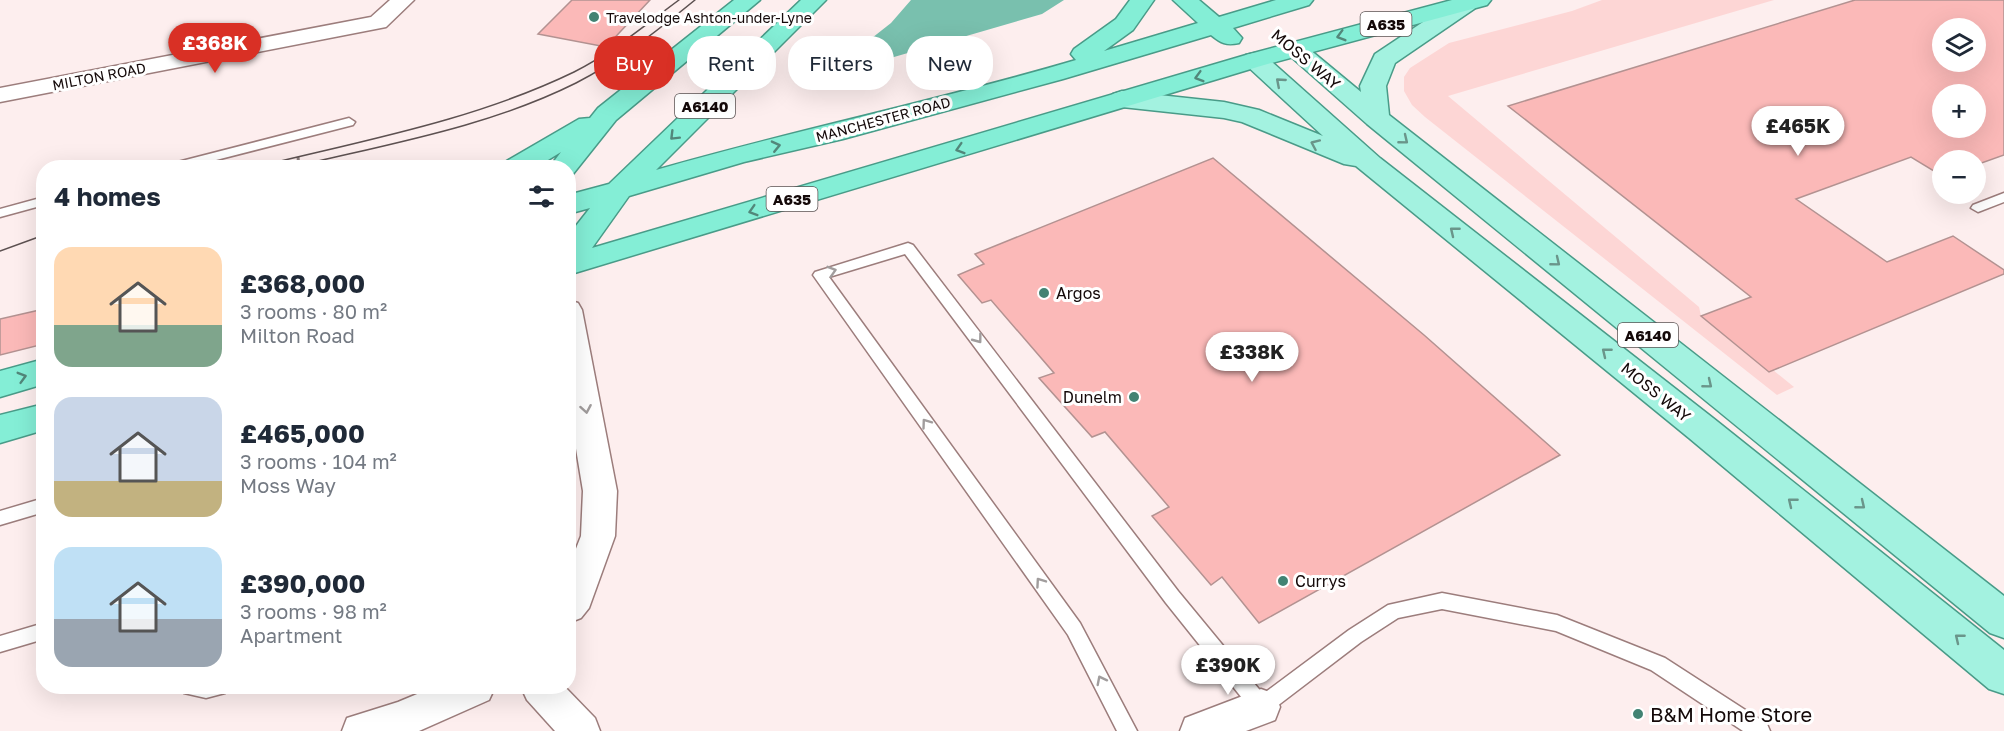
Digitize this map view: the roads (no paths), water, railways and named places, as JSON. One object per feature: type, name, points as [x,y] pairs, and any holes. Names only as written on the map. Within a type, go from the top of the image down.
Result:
[{"type":"highway","points":[[529,160],[607,114],[748,0]]},
{"type":"highway","name":"A6140","points":[[576,247],[619,190],[814,0]]},
{"type":"highway","points":[[1054,74],[1120,29],[1136,14],[1142,0]]},
{"type":"highway","name":"A6140","points":[[1185,0],[1255,60]]},
{"type":"highway","name":"A6140","points":[[1235,0],[1254,16]]},
{"type":"highway","name":"MANCHESTER ROAD","points":[[576,203],[738,155],[834,133],[1054,74],[1254,16],[1301,0]]},
{"type":"highway","name":"A635","points":[[576,263],[1255,60],[1472,2]]},
{"type":"highway","name":"MOSS WAY","points":[[1254,16],[1294,49]]},
{"type":"highway","points":[[570,160],[607,114]]},
{"type":"highway","points":[[0,384],[36,373]]},
{"type":"highway","points":[[0,429],[36,419]]},
{"type":"main road","points":[[1376,118],[1373,86],[1384,59],[1472,2]]},
{"type":"main road","name":"MOSS WAY","points":[[1294,49],[1376,118],[2004,620]]},
{"type":"main road","name":"MOSS WAY","points":[[1255,60],[1370,164],[1701,428],[2000,674]]},
{"type":"main road","points":[[1122,99],[1224,110],[1250,116],[1321,147],[1370,164]]},
{"type":"street","name":"MILTON ROAD","points":[[0,95],[378,22],[403,0]]},
{"type":"street","points":[[576,355],[600,491],[598,536],[576,597]]},
{"type":"street","points":[[362,731],[401,720],[460,694]]},
{"type":"street","points":[[547,694],[581,731]]},
{"type":"street","points":[[1199,731],[1261,706]]},
{"type":"street","points":[[1228,731],[1261,706]]},
{"type":"lane","points":[[201,160],[349,122]]},
{"type":"lane","points":[[1978,208],[2004,196]]},
{"type":"lane","points":[[0,213],[36,203]]},
{"type":"lane","points":[[1127,731],[1074,629],[820,275],[908,248],[1172,597],[1261,706],[1355,636],[1394,611],[1442,601],[1557,623],[1658,664],[1760,731]]},
{"type":"lane","points":[[0,518],[36,507]]},
{"type":"lane","points":[[0,644],[36,633]]},
{"type":"tram line","points":[[286,160],[456,117],[536,89],[602,56],[679,0]]},
{"type":"tram line","points":[[323,160],[473,123],[542,98],[576,83],[623,55],[695,0]]},
{"type":"tram line","points":[[0,251],[36,238]]},
{"type":"place","name":"Travelodge Ashton-under-Lyne","points":[[594,17]]},
{"type":"place","name":"Argos","points":[[1044,293]]},
{"type":"place","name":"Dunelm","points":[[1134,397]]},
{"type":"place","name":"Currys","points":[[1283,581]]},
{"type":"place","name":"B&M Home Store","points":[[1638,714]]}]
